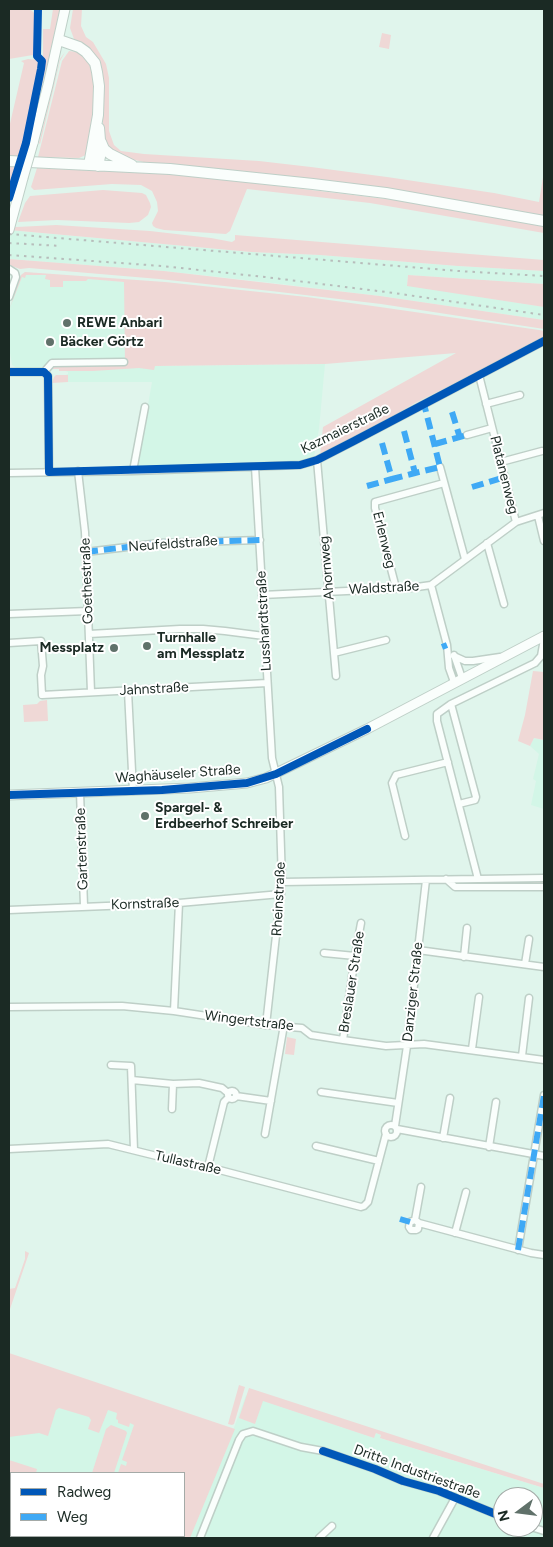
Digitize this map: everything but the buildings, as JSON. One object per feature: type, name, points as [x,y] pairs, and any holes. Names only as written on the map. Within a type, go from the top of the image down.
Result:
[{"type":"main road","points":[[59,40],[79,47],[95,63],[99,86],[93,165]]},
{"type":"main road","points":[[93,165],[101,152],[98,114]]},
{"type":"main road","points":[[101,142],[110,154],[138,167]]},
{"type":"main road","points":[[9,161],[138,167],[313,184],[479,208],[544,221]]},
{"type":"street","points":[[9,230],[33,143],[65,9]]},
{"type":"street","points":[[9,297],[15,280],[12,271]]},
{"type":"street","name":"Kazmaierstraße","points":[[9,472],[133,471],[300,465],[317,460],[544,341]]},
{"type":"street","points":[[45,373],[52,363],[124,362]]},
{"type":"street","points":[[9,372],[45,373]]},
{"type":"street","points":[[45,373],[49,380],[49,472]]},
{"type":"street","name":"Platanenweg","points":[[478,375],[516,522]]},
{"type":"street","points":[[486,404],[520,395]]},
{"type":"street","points":[[133,471],[145,407]]},
{"type":"street","name":"Platanenweg","points":[[467,435],[492,428]]},
{"type":"street","points":[[502,462],[542,451]]},
{"type":"street","name":"Ahornweg","points":[[317,460],[336,676]]},
{"type":"street","name":"Lusshardtstraße","points":[[255,467],[272,758],[276,774]]},
{"type":"street","points":[[440,467],[465,559]]},
{"type":"street","name":"Goethestraße","points":[[78,471],[86,552],[91,692]]},
{"type":"street","name":"Erlenweg","points":[[396,588],[375,502],[444,483]]},
{"type":"street","points":[[541,515],[544,540]]},
{"type":"street","name":"Waldstraße","points":[[262,594],[431,585],[516,522],[541,515]]},
{"type":"street","name":"Neufeldstraße","points":[[86,552],[160,543],[260,540]]},
{"type":"street","points":[[487,543],[504,604]]},
{"type":"street","points":[[431,585],[447,645],[449,668],[458,680]]},
{"type":"street","points":[[9,614],[88,611]]},
{"type":"street","points":[[89,634],[188,629],[264,636]]},
{"type":"street","points":[[478,879],[437,721],[437,714],[451,704],[535,664],[541,656],[544,637]]},
{"type":"street","name":"Waghäuseler Straße","points":[[9,795],[190,788],[256,781],[276,774],[367,729],[458,680],[544,637]]},
{"type":"street","name":"Jahnstraße","points":[[9,643],[42,640],[42,695],[267,683]]},
{"type":"street","points":[[334,653],[386,640]]},
{"type":"street","points":[[447,645],[454,656],[458,680]]},
{"type":"street","points":[[454,656],[465,661],[504,657]]},
{"type":"street","points":[[128,690],[132,791]]},
{"type":"street","points":[[451,704],[476,797],[475,800],[459,804]]},
{"type":"street","points":[[405,836],[392,783],[396,776],[448,762]]},
{"type":"street","name":"Rheinstraße","points":[[266,1025],[282,882],[279,787],[276,774]]},
{"type":"street","name":"Gartenstraße","points":[[80,792],[84,906]]},
{"type":"street","points":[[282,882],[544,878]]},
{"type":"street","name":"Danziger Straße","points":[[396,1128],[426,880]]},
{"type":"street","points":[[446,880],[454,886],[544,887]]},
{"type":"street","name":"Kornstraße","points":[[9,910],[179,903],[281,894]]},
{"type":"street","points":[[174,1011],[179,903]]},
{"type":"street","name":"Breslauer Straße","points":[[343,1040],[361,923]]},
{"type":"street","points":[[464,957],[467,928]]},
{"type":"street","points":[[525,964],[529,939]]},
{"type":"street","points":[[418,950],[544,967]]},
{"type":"street","points":[[324,953],[355,956]]},
{"type":"street","points":[[472,1050],[479,997]]},
{"type":"street","points":[[522,1056],[529,998]]},
{"type":"street","name":"Wingertstraße","points":[[9,1008],[122,1006],[174,1011],[266,1025],[284,1025],[302,1028],[311,1036],[386,1046],[424,1044],[544,1060]]},
{"type":"street","points":[[266,1134],[284,1025]]},
{"type":"street","points":[[111,1066],[131,1066],[134,1150]]},
{"type":"street","points":[[132,1080],[173,1084],[199,1083],[222,1088],[233,1099],[236,1096],[271,1101]]},
{"type":"street","points":[[172,1110],[173,1084]]},
{"type":"street","points":[[321,1092],[398,1103]]},
{"type":"street","points":[[208,1167],[224,1102],[228,1095]]},
{"type":"street","points":[[518,1250],[544,1095]]},
{"type":"street","points":[[443,1138],[450,1098]]},
{"type":"street","points":[[489,1147],[496,1102]]},
{"type":"street","points":[[316,1146],[379,1161],[386,1134],[391,1137],[394,1136],[397,1132],[396,1128],[544,1156]]},
{"type":"street","name":"Tullastraße","points":[[9,1149],[102,1144],[208,1167],[359,1207],[364,1206],[368,1202],[379,1161]]},
{"type":"street","points":[[421,1188],[417,1222],[544,1256]]},
{"type":"street","points":[[455,1233],[466,1192]]},
{"type":"street","name":"Dritte Industriestraße","points":[[200,1538],[239,1440],[246,1432],[253,1431],[301,1447],[323,1451],[403,1481],[438,1491],[493,1513]]},
{"type":"street","points":[[433,1538],[455,1498]]},
{"type":"street","points":[[319,1538],[332,1526]]},
{"type":"shaded area","points":[[9,9],[30,9],[34,13],[35,42],[33,55],[9,59]]},
{"type":"shaded area","points":[[53,9],[60,9],[27,143],[43,67],[43,29],[50,29]]},
{"type":"shaded area","points":[[73,9],[82,9],[81,26],[86,37],[93,42],[106,64],[109,78],[109,131],[114,145],[121,151],[259,161],[311,167],[494,193],[539,202],[544,171],[544,217],[148,163],[117,156],[106,145],[103,131],[103,87],[81,43],[74,39],[70,28]]},
{"type":"shaded area","points":[[382,33],[391,35],[389,49],[379,47]]},
{"type":"shaded area","points":[[69,51],[77,52],[84,57],[90,66],[94,79],[93,119],[86,155],[79,158],[38,157],[62,61]]},
{"type":"shaded area","points":[[65,52],[60,61],[40,144],[60,59]]},
{"type":"shaded area","points":[[28,59],[39,60],[40,63],[34,102],[21,156],[9,156],[9,128],[24,63],[21,61]]},
{"type":"shaded area","points":[[9,167],[18,167],[12,183],[9,182]]},
{"type":"shaded area","points":[[37,168],[186,175],[403,201],[544,224],[544,233],[370,203],[247,189],[230,231],[226,234],[164,230],[153,226],[152,223],[158,211],[157,202],[152,191],[141,185],[112,184],[34,190],[31,187]]},
{"type":"shaded area","points":[[103,190],[142,193],[146,195],[151,207],[148,215],[139,222],[129,223],[57,220],[18,222],[25,203],[30,196]]},
{"type":"shaded area","points":[[56,225],[150,231],[232,242],[235,240],[235,235],[544,260],[544,271],[251,252],[9,230],[9,226]]},
{"type":"shaded area","points":[[9,230],[251,252],[544,271],[544,284],[408,275],[407,285],[544,307],[544,320],[380,296],[264,282],[164,271],[9,259]]},
{"type":"shaded area","points":[[9,259],[164,271],[380,296],[544,320],[544,329],[381,304],[271,291],[159,279],[29,268],[20,269],[9,265]]},
{"type":"shaded area","points":[[25,272],[124,282],[150,366],[325,364],[319,429],[314,457],[300,463],[137,467],[152,382],[66,382],[68,372],[54,366],[18,369],[12,365],[9,347],[9,308],[21,275]]},
{"type":"shaded area","points":[[25,272],[165,282],[307,297],[539,330],[544,331],[544,339],[415,403],[363,434],[320,456],[323,427],[456,353],[325,364],[155,366],[154,370],[139,368],[59,371],[59,369],[53,369],[52,367],[125,366],[124,282],[88,279],[86,281],[63,281],[63,287],[50,287],[50,280],[45,279],[46,275],[26,275],[25,278],[22,277],[9,310],[21,275]]},
{"type":"shaded area","points":[[408,275],[544,284],[544,307],[407,286]]},
{"type":"shaded area","points":[[56,375],[68,375],[68,382],[52,383]]},
{"type":"shaded area","points":[[533,671],[544,672],[544,740],[534,738],[530,746],[518,741]]},
{"type":"shaded area","points":[[47,700],[48,721],[24,722],[23,705],[37,704],[40,701]]},
{"type":"shaded area","points":[[534,738],[544,740],[544,809],[531,805],[536,781],[533,779],[539,754],[530,746]]},
{"type":"shaded area","points":[[455,881],[465,881],[467,883],[544,882],[544,885],[459,885]]},
{"type":"shaded area","points":[[287,1037],[296,1039],[294,1055],[285,1054]]},
{"type":"shaded area","points":[[25,1251],[29,1253],[9,1312],[9,1289],[15,1288],[25,1259]]},
{"type":"shaded area","points":[[9,1353],[235,1429],[190,1538],[92,1538],[185,1537],[185,1472],[118,1472],[121,1464],[126,1466],[127,1462],[122,1460],[134,1425],[130,1423],[129,1427],[118,1423],[116,1419],[117,1413],[108,1410],[99,1433],[88,1429],[91,1420],[89,1417],[59,1408],[56,1410],[48,1436],[39,1433],[9,1437]]},
{"type":"shaded area","points":[[239,1385],[245,1387],[234,1424],[232,1425],[228,1424]]},
{"type":"shaded area","points":[[249,1388],[544,1484],[544,1488],[380,1438],[381,1435],[376,1433],[374,1438],[263,1401],[255,1424],[239,1418]]},
{"type":"shaded area","points":[[102,1390],[232,1433],[246,1395],[374,1438],[376,1433],[381,1435],[380,1438],[541,1487],[493,1487],[493,1537],[543,1537],[544,1488],[544,1538],[191,1538],[191,1536],[190,1538],[9,1538],[9,1408],[54,1401]]},
{"type":"shaded area","points":[[111,1425],[127,1433],[114,1472],[92,1472],[106,1429]]},
{"type":"shaded area","points":[[9,1460],[37,1469],[36,1472],[10,1472],[9,1505]]},
{"type":"shaded area","points":[[72,1537],[92,1538],[71,1538]]},
{"type":"railway","points":[[9,234],[458,271],[544,276]]},
{"type":"railway","points":[[9,243],[61,246]]},
{"type":"railway","points":[[9,255],[162,266],[265,277],[394,293],[544,315]]},
{"type":"marked path","points":[[404,431],[415,473],[440,467],[424,404]]},
{"type":"marked path","points":[[452,412],[460,438]]},
{"type":"marked path","points":[[435,444],[467,435]]},
{"type":"marked path","points":[[382,443],[392,479],[415,473]]},
{"type":"marked path","points":[[472,487],[505,477]]},
{"type":"marked path","points":[[367,486],[392,479]]},
{"type":"marked path","points":[[86,552],[160,543],[260,540]]},
{"type":"marked path","points":[[442,647],[447,645]]},
{"type":"marked path","points":[[518,1250],[544,1095]]},
{"type":"marked path","points":[[400,1219],[410,1222]]},
{"type":"cycle path","points":[[9,198],[26,143],[41,69],[42,61],[37,56],[38,9]]},
{"type":"cycle path","points":[[9,372],[44,372],[48,376],[49,472],[300,465],[317,460],[544,341]]},
{"type":"cycle path","points":[[9,795],[162,790],[247,783],[276,774],[367,729]]},
{"type":"cycle path","points":[[323,1451],[403,1481],[439,1491],[493,1513]]},
{"type":"place","name":"REWE Anbari","points":[[67,323]]},
{"type":"place","name":"Bäcker Görtz","points":[[50,342]]},
{"type":"place","name":"Turnhalle am Messplatz","points":[[147,646]]},
{"type":"place","name":"Messplatz","points":[[114,648]]},
{"type":"place","name":"Spargel- & Erdbeerhof Schreiber","points":[[145,816]]}]
